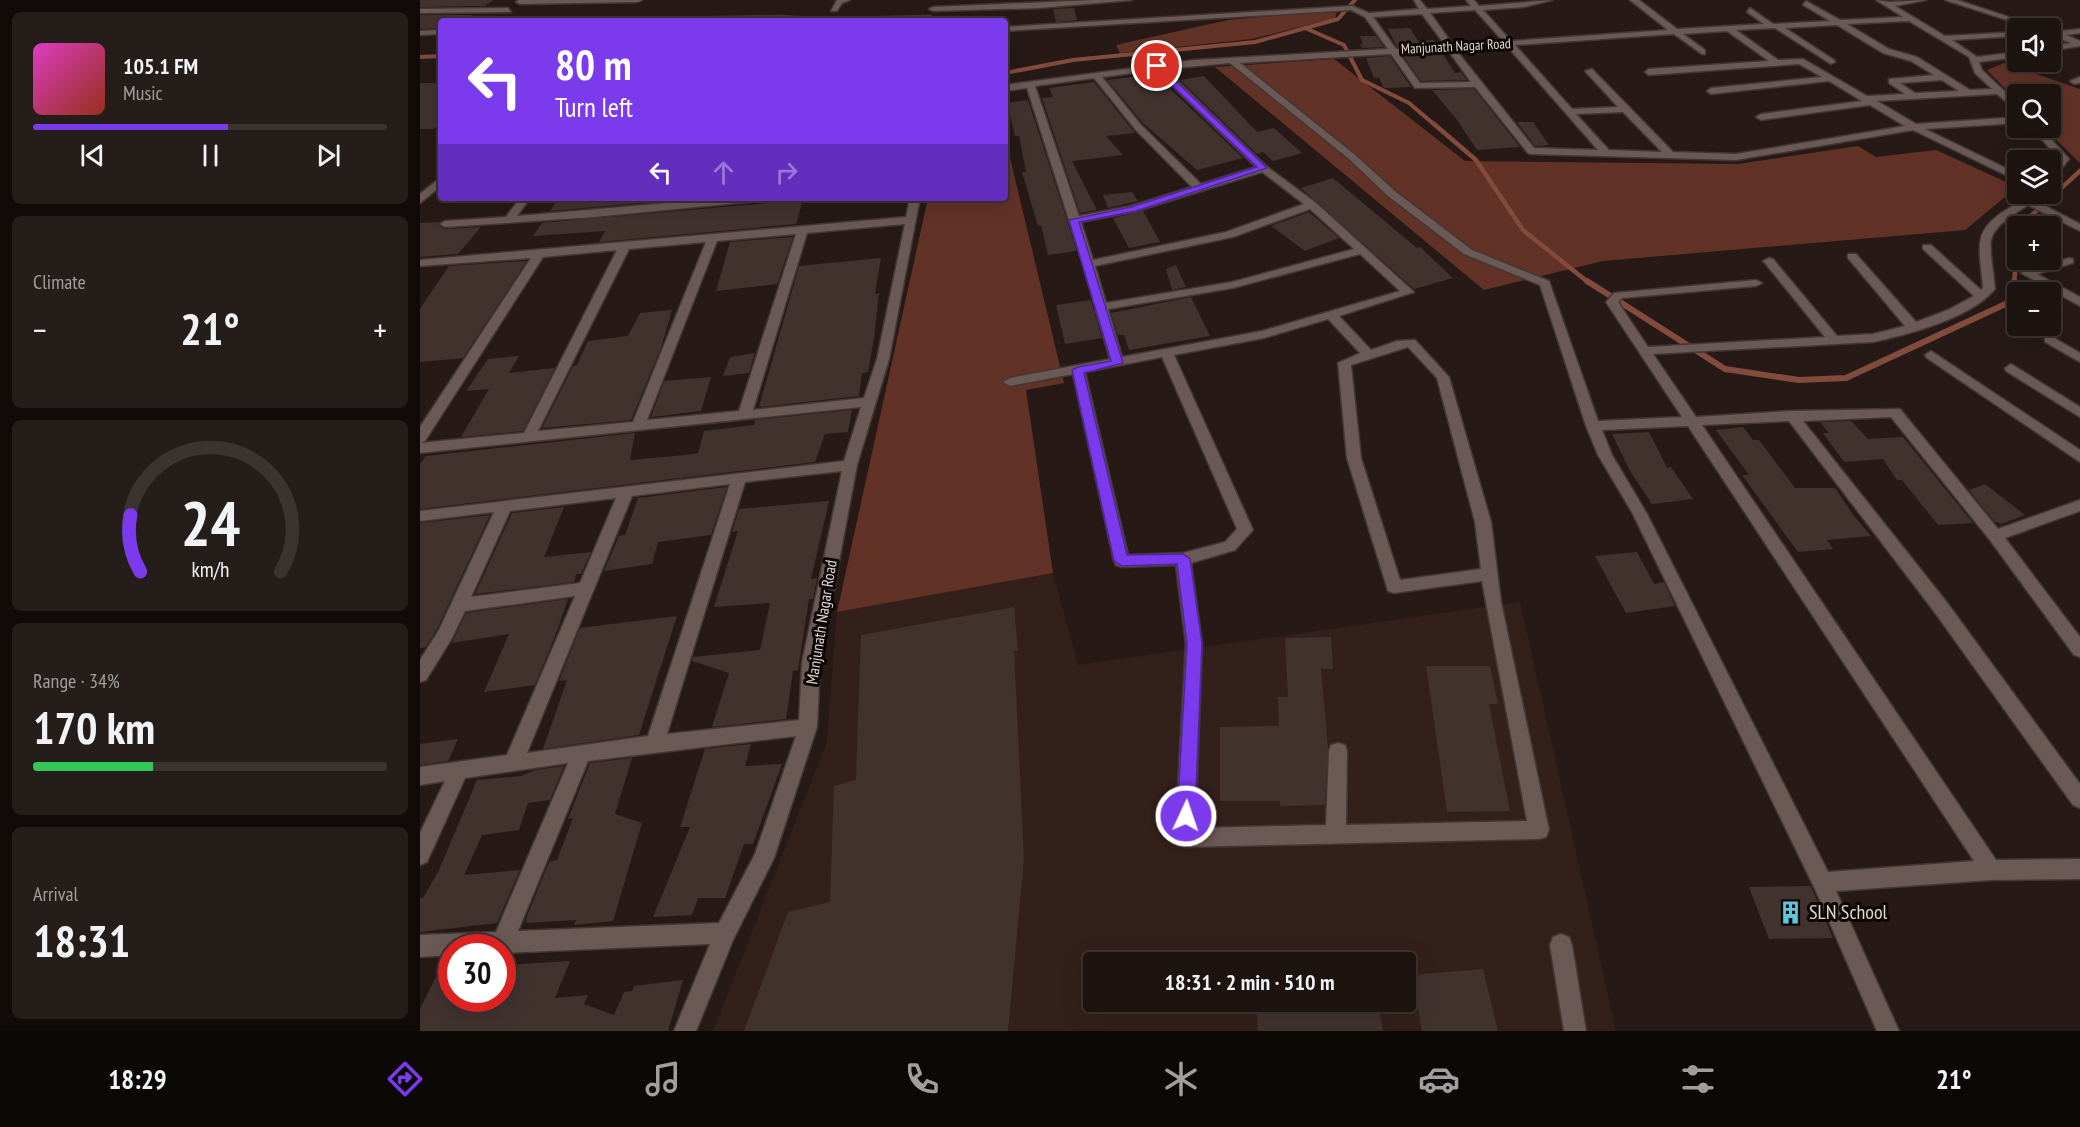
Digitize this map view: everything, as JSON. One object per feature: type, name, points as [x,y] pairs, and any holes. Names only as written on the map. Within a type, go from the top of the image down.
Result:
[{"type":"street","points":[[497,18],[521,1],[638,0]]},
{"type":"street","points":[[834,9],[840,1],[846,0]]},
{"type":"street","points":[[934,4],[1038,6],[1128,0]]},
{"type":"street","points":[[1322,0],[1334,9]]},
{"type":"street","points":[[1470,0],[1605,152]]},
{"type":"street","points":[[1008,29],[1352,8],[1368,15],[1425,12],[1524,5],[1548,0]]},
{"type":"street","points":[[1634,0],[1702,52]]},
{"type":"street","points":[[1883,3],[1922,0]]},
{"type":"street","points":[[1949,0],[2007,19]]},
{"type":"street","points":[[1417,1],[1477,84],[1531,152],[1737,157],[1914,127],[2007,121]]},
{"type":"street","points":[[1806,3],[1886,51],[1914,59],[1969,93]]},
{"type":"street","points":[[1883,3],[1973,56],[1978,71],[2007,99]]},
{"type":"street","points":[[420,11],[508,10]]},
{"type":"street","points":[[1750,10],[1831,62]]},
{"type":"street","points":[[1994,15],[2022,12]]},
{"type":"street","points":[[1368,15],[1419,87],[1477,84]]},
{"type":"street","name":"Manjunath Nagar Road","points":[[1008,88],[1157,66],[1231,60],[1728,28],[1908,19]]},
{"type":"street","points":[[1728,28],[1778,63]]},
{"type":"street","points":[[2061,32],[2080,31]]},
{"type":"street","points":[[420,33],[438,32]]},
{"type":"street","points":[[1943,38],[2007,35]]},
{"type":"street","points":[[2061,36],[2080,44]]},
{"type":"street","points":[[2061,47],[2080,44]]},
{"type":"street","points":[[1975,60],[2007,56]]},
{"type":"street","points":[[1231,60],[1350,156],[1392,194],[1468,252],[1545,283],[1605,455],[1640,514],[1822,882],[1888,1031]]},
{"type":"street","points":[[1649,72],[1722,65],[1800,62],[1914,127],[2007,173]]},
{"type":"street","points":[[1722,65],[1751,87]]},
{"type":"street","points":[[1010,382],[1264,334],[1408,292],[1312,205],[1263,168],[1157,66]]},
{"type":"street","points":[[1588,71],[1668,154]]},
{"type":"street","points":[[1096,75],[1138,127],[1199,188]]},
{"type":"street","points":[[1913,96],[1892,81],[1943,77]]},
{"type":"street","points":[[1712,91],[1829,79]]},
{"type":"street","points":[[1030,84],[1089,264],[1117,363]]},
{"type":"street","points":[[1761,117],[1913,96],[1998,91]]},
{"type":"street","points":[[1569,112],[1627,109]]},
{"type":"street","points":[[2045,138],[2056,150]]},
{"type":"street","points":[[1074,220],[1133,209],[1263,168]]},
{"type":"street","points":[[420,200],[438,183]]},
{"type":"street","points":[[509,220],[523,201]]},
{"type":"street","points":[[594,214],[600,201]]},
{"type":"street","points":[[445,224],[594,214],[702,201]]},
{"type":"street","name":"Manjunath Nagar Road","points":[[685,1031],[725,933],[764,858],[808,728],[811,663],[850,465],[883,359],[914,201]]},
{"type":"street","points":[[1645,351],[1880,337],[1913,327],[1982,297],[1989,288],[1985,237],[1988,229],[1993,222],[2021,204]]},
{"type":"street","points":[[2043,204],[2080,228]]},
{"type":"street","points":[[1089,264],[1229,235],[1312,205]]},
{"type":"street","points":[[421,264],[911,220]]},
{"type":"street","points":[[745,414],[803,229]]},
{"type":"street","points":[[639,424],[713,238]]},
{"type":"street","points":[[529,436],[626,246]]},
{"type":"street","points":[[1927,247],[1982,297]]},
{"type":"street","points":[[1101,307],[1233,285],[1362,250]]},
{"type":"street","points":[[420,438],[539,254]]},
{"type":"street","points":[[1852,256],[1913,327]]},
{"type":"street","points":[[1768,261],[1834,340]]},
{"type":"street","points":[[2069,261],[2027,273],[2080,302]]},
{"type":"street","points":[[1756,283],[1613,298],[1645,351],[1991,870]]},
{"type":"street","points":[[1331,315],[1369,355]]},
{"type":"street","points":[[2049,339],[2080,358]]},
{"type":"street","points":[[1183,559],[1194,644],[1185,838],[1539,830],[1489,574],[1483,522],[1443,377],[1411,344],[1397,345],[1344,363],[1354,458],[1394,587],[1489,574]]},
{"type":"street","points":[[1078,370],[1122,561],[1183,559],[1230,546],[1245,530],[1167,353]]},
{"type":"street","points":[[1931,355],[2080,457]]},
{"type":"street","points":[[2011,368],[2080,413]]},
{"type":"street","points":[[420,448],[870,402]]},
{"type":"street","points":[[1593,426],[1691,419],[1895,412],[1995,536],[2080,650]]},
{"type":"street","points":[[1791,416],[1939,605],[2080,799]]},
{"type":"street","points":[[420,516],[625,494],[850,465]]},
{"type":"street","points":[[655,743],[739,478]]},
{"type":"street","points":[[513,764],[625,494]]},
{"type":"street","points":[[1995,536],[2080,505]]},
{"type":"street","points":[[420,675],[446,633],[504,508]]},
{"type":"street","points":[[459,605],[586,588]]},
{"type":"street","points":[[420,776],[655,743],[808,728]]},
{"type":"street","points":[[1336,836],[1338,751]]},
{"type":"street","points":[[506,934],[581,755]]},
{"type":"street","points":[[420,855],[459,771]]},
{"type":"street","points":[[1822,882],[1991,870],[2080,869]]},
{"type":"street","points":[[516,941],[725,933]]},
{"type":"street","points":[[420,946],[438,945]]},
{"type":"street","points":[[1561,945],[1575,1031]]},
{"type":"shaded area","points":[[1337,10],[1335,18],[1252,39],[1120,53],[1116,45],[1228,20]]},
{"type":"shaded area","points":[[1334,59],[1465,161],[1738,164],[1858,146],[1876,157],[1936,150],[2007,182],[2007,195],[1965,230],[1603,261],[1484,290],[1215,67]]},
{"type":"shaded area","points":[[2004,63],[2007,64],[2007,72],[2030,72],[2080,89],[2080,163],[2054,138],[2061,138],[2061,84],[2007,84],[2007,91],[1987,70]]},
{"type":"shaded area","points":[[1008,150],[1064,383],[1026,390],[1053,573],[837,612],[927,201],[1008,201]]},
{"type":"shaded area","points":[[1053,573],[1078,665],[1520,602],[1616,1031],[713,1031],[827,742],[837,612]]},
{"type":"building","points":[[420,0],[493,0],[485,6],[420,7]]},
{"type":"building","points":[[1074,8],[1077,20],[1056,22],[1053,9]]},
{"type":"building","points":[[420,15],[473,15],[469,18],[438,18],[438,28],[420,29]]},
{"type":"building","points":[[1410,28],[1418,41],[1434,40],[1436,43],[1397,47],[1388,29]]},
{"type":"building","points":[[1360,36],[1376,36],[1384,47],[1362,48]]},
{"type":"building","points":[[1442,53],[1455,73],[1461,72],[1467,80],[1421,81],[1403,56]]},
{"type":"building","points":[[1390,56],[1411,87],[1384,88],[1379,78],[1374,78],[1366,58]]},
{"type":"building","points":[[1156,74],[1243,158],[1197,170],[1143,123],[1107,80]]},
{"type":"building","points":[[1204,76],[1257,132],[1274,128],[1302,153],[1273,161],[1263,152],[1257,154],[1180,80]]},
{"type":"building","points":[[1094,82],[1135,133],[1106,136],[1123,155],[1072,161],[1097,210],[1080,213],[1042,98],[1053,97],[1049,88]]},
{"type":"building","points":[[420,83],[438,83],[438,125],[433,129],[420,129]]},
{"type":"building","points":[[1474,89],[1520,147],[1477,150],[1457,120],[1432,90]]},
{"type":"building","points":[[1028,100],[1076,251],[1048,255],[1041,225],[1038,226],[1022,172],[1026,172],[1019,136],[1015,136],[1008,103]]},
{"type":"building","points":[[1517,122],[1533,122],[1549,145],[1535,146]]},
{"type":"building","points":[[1333,178],[1417,248],[1420,247],[1453,278],[1414,289],[1301,188]]},
{"type":"building","points":[[1132,192],[1138,201],[1108,208],[1103,195]]},
{"type":"building","points":[[641,201],[640,203],[550,211],[556,202]]},
{"type":"building","points":[[803,201],[796,224],[599,242],[605,231],[533,236],[542,223]]},
{"type":"building","points":[[1143,211],[1160,242],[1129,248],[1113,218]]},
{"type":"building","points":[[1309,212],[1339,238],[1305,251],[1271,226]]},
{"type":"building","points":[[439,222],[439,226],[445,229],[481,227],[458,254],[420,257],[420,223]]},
{"type":"building","points":[[793,237],[777,284],[716,291],[730,242]]},
{"type":"building","points":[[881,258],[875,294],[879,293],[874,338],[868,372],[862,373],[859,396],[759,407],[799,266]]},
{"type":"building","points":[[527,261],[463,358],[420,362],[420,309],[449,266]]},
{"type":"building","points":[[1176,265],[1186,287],[1172,290],[1166,269]]},
{"type":"building","points":[[1191,297],[1210,336],[1129,350],[1124,335],[1118,335],[1111,313]]},
{"type":"building","points":[[1091,300],[1102,338],[1065,344],[1056,305]]},
{"type":"building","points":[[672,310],[661,348],[631,420],[542,428],[588,341],[628,336],[640,313]]},
{"type":"building","points":[[755,353],[749,373],[723,376],[730,357]]},
{"type":"building","points":[[519,356],[509,373],[555,368],[523,431],[461,437],[489,389],[466,391],[488,359]]},
{"type":"building","points":[[711,377],[701,411],[651,417],[664,381]]},
{"type":"building","points":[[852,410],[848,432],[825,434],[815,462],[420,509],[420,464],[426,456],[635,433],[630,460],[686,455],[698,453],[704,431],[754,425],[755,420]]},
{"type":"building","points":[[1851,421],[1868,439],[1903,437],[1973,523],[1938,525],[1902,480],[1897,480],[1883,459],[1844,462],[1823,433],[1829,433],[1820,422]]},
{"type":"building","points":[[1743,427],[1753,440],[1759,440],[1795,488],[1835,488],[1871,536],[1827,540],[1833,549],[1798,552],[1742,475],[1749,475],[1716,430]]},
{"type":"building","points":[[1649,432],[1667,468],[1671,467],[1693,499],[1652,504],[1630,471],[1612,434]]},
{"type":"building","points":[[1985,484],[2025,515],[2001,524],[1994,521],[1969,490]]},
{"type":"building","points":[[727,487],[711,535],[658,542],[652,564],[604,571],[619,536],[625,535],[638,498]]},
{"type":"building","points":[[829,501],[811,579],[817,578],[813,599],[809,599],[798,670],[793,671],[786,719],[712,727],[729,673],[692,661],[693,657],[760,650],[770,603],[714,607],[738,531],[732,532],[739,509]]},
{"type":"building","points":[[564,507],[544,557],[591,552],[581,574],[576,574],[574,582],[475,594],[512,513]]},
{"type":"building","points":[[490,515],[437,629],[426,647],[420,648],[420,523]]},
{"type":"building","points":[[1637,552],[1654,584],[1664,582],[1675,606],[1626,613],[1595,556]]},
{"type":"building","points":[[568,599],[535,685],[484,692],[509,634],[452,643],[466,613]]},
{"type":"building","points":[[1014,607],[1018,651],[1014,651],[1024,859],[1008,1031],[744,1031],[788,912],[830,902],[834,786],[856,780],[861,635]]},
{"type":"building","points":[[677,616],[639,735],[543,749],[567,680],[559,681],[580,628]]},
{"type":"building","points":[[1331,637],[1333,669],[1321,669],[1328,748],[1325,805],[1280,806],[1280,801],[1220,801],[1220,727],[1279,726],[1278,697],[1288,697],[1285,638]]},
{"type":"building","points":[[1426,666],[1490,666],[1498,704],[1489,704],[1510,811],[1447,812]]},
{"type":"building","points":[[458,739],[448,761],[420,765],[420,744]]},
{"type":"building","points":[[751,744],[745,766],[782,764],[753,844],[744,844],[725,898],[698,898],[692,915],[653,917],[690,827],[680,827],[705,749]]},
{"type":"building","points":[[632,758],[615,814],[642,823],[613,921],[574,925],[576,920],[526,923],[547,867],[550,861],[557,860],[573,818],[568,819],[590,763]]},
{"type":"building","points":[[564,766],[550,800],[528,803],[519,830],[482,835],[464,875],[520,870],[497,923],[420,932],[420,898],[423,898],[439,870],[477,780],[521,776],[535,770]]},
{"type":"building","name":"SLN School","points":[[1811,886],[1833,938],[1769,939],[1749,887]]},
{"type":"building","points":[[570,961],[555,998],[588,995],[584,1004],[614,1015],[624,992],[632,991],[634,986],[683,980],[668,1031],[420,1031],[420,1009],[438,972],[438,1012],[516,1012],[516,964]]},
{"type":"building","points":[[1483,969],[1498,1031],[1422,1031],[1416,997],[1416,975]]},
{"type":"building","points":[[1257,1012],[1380,1012],[1383,1031],[1258,1031]]},
{"type":"waterway","points":[[1305,28],[1338,19],[1355,0]]},
{"type":"waterway","points":[[1008,72],[1073,60],[1255,42],[1305,28]]},
{"type":"waterway","points":[[1305,28],[1344,45],[1362,80],[1409,103],[1436,126]]},
{"type":"waterway","points":[[420,57],[438,56]]},
{"type":"waterway","points":[[1434,124],[1476,160],[1523,230],[1589,283]]},
{"type":"waterway","points":[[2031,216],[2080,171]]},
{"type":"waterway","points":[[2014,282],[2015,270]]},
{"type":"waterway","points":[[1587,281],[1725,369],[1799,380],[1846,378],[2012,301],[2014,281]]},
{"type":"place","name":"SLN School","points":[[1791,912]]},
{"type":"route","points":[[1157,66],[1263,168],[1133,209],[1074,220],[1117,363],[1078,370],[1122,561],[1183,559],[1194,644],[1186,816]]}]
